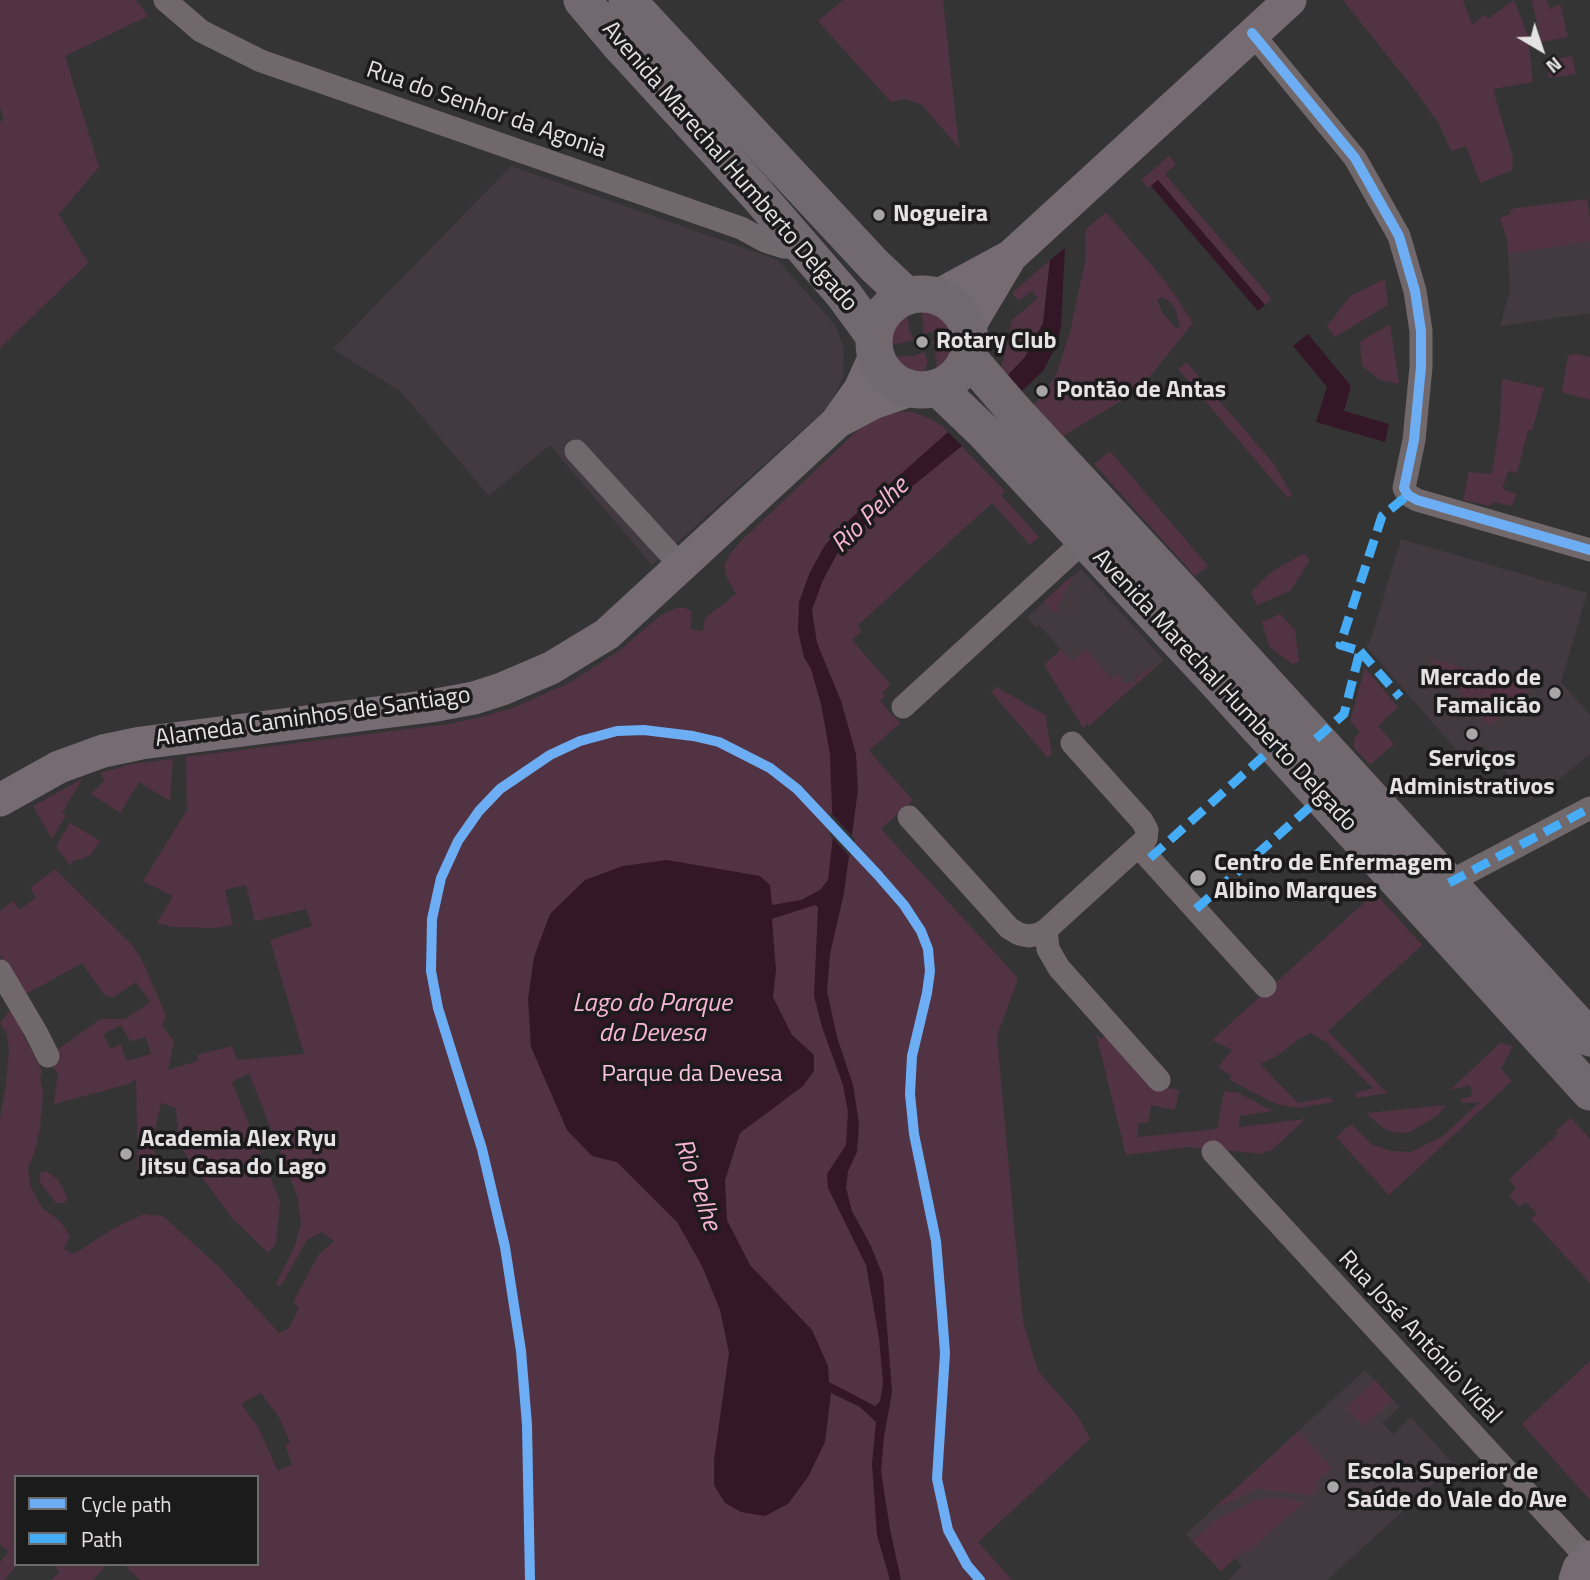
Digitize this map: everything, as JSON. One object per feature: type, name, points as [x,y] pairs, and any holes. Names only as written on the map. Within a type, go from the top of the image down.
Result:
[{"type":"main road","name":"Avenida Marechal Humberto Delgado","points":[[582,0],[844,295],[875,346]]},
{"type":"main road","name":"Avenida Marechal Humberto Delgado","points":[[628,0],[866,256],[922,296]]},
{"type":"main road","points":[[1011,256],[968,342],[961,370],[951,381],[924,389],[892,381],[885,374],[875,346],[878,321],[886,310],[1011,256],[1290,0]]},
{"type":"main road","points":[[922,296],[953,305],[968,342]]},
{"type":"main road","name":"Avenida Marechal Humberto Delgado","points":[[968,342],[1012,408],[1590,1038]]},
{"type":"main road","name":"Alameda Caminhos de Santiago","points":[[0,800],[59,767],[103,751],[141,743],[431,706],[502,689],[551,668],[607,634],[836,423],[860,389],[875,346]]},
{"type":"main road","name":"Avenida Marechal Humberto Delgado","points":[[924,389],[975,423],[1590,1092]]},
{"type":"main road","name":"Alameda Caminhos de Santiago","points":[[836,423],[873,403],[924,389]]},
{"type":"street","name":"Rua do Senhor da Agonia","points":[[165,0],[201,31],[261,61],[741,228],[765,241],[784,247],[801,248]]},
{"type":"street","points":[[1252,33],[1355,158],[1399,236],[1415,291],[1421,331],[1421,367],[1414,440],[1404,488],[1408,495],[1417,500],[1590,550]]},
{"type":"street","points":[[576,451],[682,567]]},
{"type":"street","points":[[903,706],[1085,540]]},
{"type":"street","points":[[909,817],[1009,928],[1029,936],[1046,930],[1146,839],[1147,830],[1142,821],[1072,743]]},
{"type":"street","points":[[1399,883],[1420,890],[1436,889],[1587,807]]},
{"type":"street","points":[[1139,847],[1265,986]]},
{"type":"street","points":[[1046,930],[1048,949],[1059,968],[1159,1080]]},
{"type":"street","points":[[0,971],[48,1056]]},
{"type":"street","name":"Rua José António Vidal","points":[[1213,1152],[1584,1565]]},
{"type":"shaded area","points":[[511,166],[778,260],[835,325],[844,348],[843,378],[828,407],[652,565],[550,445],[489,496],[401,392],[333,349]]},
{"type":"shaded area","points":[[1590,241],[1590,313],[1500,326],[1510,290],[1508,254]]},
{"type":"shaded area","points":[[1401,539],[1587,593],[1561,682],[1590,715],[1590,754],[1544,792],[1530,799],[1484,747],[1467,762],[1366,646],[1370,642]]},
{"type":"shaded area","points":[[1081,569],[1164,660],[1125,694],[1086,649],[1072,661],[1039,625],[1036,627],[1027,617]]},
{"type":"shaded area","name":"Escola Superior de Saúde do Vale do Ave","points":[[1365,1370],[1400,1407],[1382,1423],[1393,1434],[1411,1417],[1454,1465],[1327,1580],[1228,1580],[1242,1566],[1235,1558],[1221,1571],[1186,1534]]},
{"type":"green space","points":[[0,0],[136,0],[148,16],[65,56],[99,167],[59,214],[88,263],[0,348],[0,122],[4,119],[0,108]]},
{"type":"green space","points":[[843,0],[943,0],[959,148],[922,105],[906,99],[891,102],[818,21]]},
{"type":"green space","points":[[1343,0],[1463,0],[1472,25],[1484,15],[1488,19],[1514,0],[1528,36],[1533,82],[1493,89],[1513,158],[1512,170],[1480,183],[1466,146],[1451,151],[1439,124],[1418,94]]},
{"type":"green space","points":[[1532,0],[1546,0],[1550,9],[1560,4],[1568,37],[1541,42]]},
{"type":"green space","points":[[1572,56],[1576,74],[1549,78],[1546,61]]},
{"type":"green space","points":[[1169,156],[1176,164],[1165,174],[1272,299],[1265,305],[1158,180],[1148,188],[1141,180]]},
{"type":"green space","points":[[1587,199],[1590,241],[1508,254],[1500,218],[1510,214],[1511,209]]},
{"type":"green space","points":[[1106,212],[1166,282],[1193,323],[1139,390],[1063,436],[1034,405],[1056,375],[1070,332],[1086,257],[1085,230]],"holes":[[[1162,297],[1170,302],[1176,311],[1180,327],[1176,328],[1162,312],[1157,300]]]},
{"type":"green space","points":[[1050,260],[1043,323],[1025,357],[1008,375],[1001,368],[1012,320],[1038,298],[1031,291],[1019,301],[1012,293]]},
{"type":"green space","points":[[1385,279],[1388,305],[1335,337],[1327,326],[1350,296]]},
{"type":"green space","points":[[921,307],[935,310],[947,317],[954,329],[924,334]]},
{"type":"green space","points":[[907,311],[909,329],[914,340],[887,344],[889,331],[896,319]]},
{"type":"green space","points":[[1390,324],[1399,384],[1380,380],[1362,366],[1360,342]]},
{"type":"green space","points":[[947,340],[956,343],[953,356],[946,367],[935,374],[937,361],[932,341]]},
{"type":"green space","points":[[925,352],[926,370],[922,376],[909,374],[898,367],[891,357],[913,356]]},
{"type":"green space","points":[[1568,355],[1590,357],[1590,400],[1562,392]]},
{"type":"green space","points":[[1186,362],[1273,463],[1292,495],[1288,498],[1178,369]]},
{"type":"green space","points":[[1502,379],[1544,388],[1532,431],[1528,430],[1517,473],[1508,471],[1502,489],[1516,494],[1512,506],[1494,502],[1490,506],[1463,500],[1469,472],[1492,474],[1500,422]]},
{"type":"green space","name":"Parque da Devesa","points":[[898,412],[912,412],[929,418],[942,426],[1005,491],[1001,495],[1039,537],[1030,545],[992,503],[857,626],[862,631],[852,640],[891,685],[882,693],[885,696],[880,701],[900,723],[869,751],[913,800],[881,829],[1018,978],[997,1036],[1023,1322],[1038,1371],[1079,1418],[1090,1439],[978,1542],[1012,1580],[140,1580],[125,1566],[259,1566],[259,1475],[14,1475],[14,1566],[16,1566],[4,1580],[0,1580],[0,1562],[9,1552],[0,1544],[0,1119],[9,1050],[7,1034],[0,1023],[11,1009],[15,1011],[20,1028],[42,1071],[40,1129],[28,1168],[31,1188],[43,1209],[60,1221],[70,1236],[64,1249],[74,1254],[116,1227],[144,1214],[163,1216],[219,1267],[279,1333],[288,1329],[299,1308],[293,1302],[319,1254],[334,1241],[321,1232],[307,1240],[281,1286],[276,1284],[294,1248],[301,1224],[298,1198],[249,1073],[232,1082],[280,1201],[276,1244],[268,1253],[232,1218],[179,1145],[176,1108],[161,1103],[152,1142],[164,1168],[138,1180],[136,1078],[129,1084],[54,1104],[58,1073],[49,1063],[58,1049],[101,1019],[126,1019],[150,1002],[136,982],[112,998],[104,994],[82,963],[25,995],[0,955],[0,911],[13,901],[20,910],[36,897],[30,888],[55,869],[132,945],[141,958],[166,1016],[162,1026],[174,1041],[168,1070],[198,1061],[197,1055],[232,1046],[237,1060],[304,1054],[270,940],[312,926],[306,909],[255,921],[246,885],[225,890],[233,925],[216,928],[174,927],[157,923],[173,896],[143,881],[187,810],[186,757],[478,718],[513,708],[571,682],[620,650],[660,616],[676,608],[686,608],[692,612],[690,629],[703,631],[705,618],[736,594],[724,566],[730,554],[859,429],[873,419]],"holes":[[[121,1025],[130,1041],[146,1037],[151,1054],[126,1061],[121,1044],[111,1049],[103,1034]],[[261,1393],[280,1419],[290,1443],[285,1445],[292,1464],[278,1471],[258,1427],[241,1404]]]},
{"type":"green space","points":[[1110,451],[1208,566],[1195,576],[1094,464]]},
{"type":"green space","points":[[1304,553],[1310,560],[1290,591],[1257,605],[1251,592],[1270,573]]},
{"type":"green space","points":[[1072,576],[1062,602],[1058,603],[1059,610],[1055,614],[1044,601]]},
{"type":"green space","points":[[1280,614],[1295,630],[1299,662],[1292,664],[1269,646],[1262,622]]},
{"type":"green space","points":[[1061,649],[1072,661],[1086,649],[1111,678],[1116,675],[1121,677],[1121,683],[1136,682],[1137,676],[1153,666],[1153,669],[1089,726],[1087,724],[1083,728],[1044,665]]},
{"type":"green space","points":[[1430,658],[1528,687],[1526,694],[1489,726]]},
{"type":"green space","points":[[1365,668],[1398,707],[1378,726],[1394,744],[1370,765],[1354,748],[1354,739],[1360,732],[1350,721]]},
{"type":"green space","points":[[997,687],[1045,715],[1052,754],[1048,758],[991,692]]},
{"type":"green space","points":[[173,759],[170,801],[139,782],[120,813],[91,794],[104,781],[100,773],[132,764]]},
{"type":"green space","points":[[82,779],[62,813],[66,815],[52,839],[33,806]]},
{"type":"green space","points":[[70,823],[100,841],[90,856],[74,860],[70,866],[56,846]]},
{"type":"green space","points":[[1375,893],[1422,945],[1328,1031],[1387,1093],[1356,1098],[1356,1093],[1373,1088],[1326,1042],[1311,1033],[1260,1064],[1298,1103],[1329,1097],[1334,1102],[1297,1108],[1276,1104],[1230,1080],[1231,1075],[1218,1067],[1232,1050],[1212,1040]]},
{"type":"green space","points":[[1096,1034],[1101,1039],[1106,1035],[1160,1087],[1179,1090],[1175,1110],[1151,1105],[1148,1123],[1138,1123],[1138,1137],[1217,1129],[1224,1091],[1239,1093],[1272,1111],[1240,1116],[1239,1127],[1305,1119],[1270,1152],[1268,1150],[1262,1154],[1188,1147],[1126,1155]]},
{"type":"green space","points":[[1500,1043],[1513,1046],[1501,1069],[1512,1081],[1389,1195],[1336,1137],[1351,1124],[1371,1144],[1391,1151],[1411,1152],[1443,1136],[1480,1102],[1461,1103],[1461,1099],[1472,1096],[1470,1085],[1450,1090]]},
{"type":"green space","points":[[1446,1105],[1437,1116],[1408,1133],[1392,1132],[1366,1113]]},
{"type":"green space","points":[[1571,1118],[1590,1139],[1590,1283],[1531,1219],[1537,1214],[1526,1202],[1519,1207],[1509,1195],[1516,1188],[1509,1179],[1558,1134],[1556,1131]]},
{"type":"green space","points":[[46,1171],[57,1179],[63,1188],[67,1199],[64,1203],[56,1203],[40,1182],[40,1173]]},
{"type":"green space","points":[[1590,1361],[1590,1500],[1522,1424]]},
{"type":"green space","points":[[1375,1380],[1393,1400],[1363,1426],[1346,1408]]},
{"type":"green space","points":[[1299,1431],[1332,1468],[1316,1483],[1319,1487],[1312,1495],[1257,1489],[1212,1510]]},
{"type":"green space","points":[[1280,1498],[1304,1502],[1248,1552],[1245,1550],[1221,1571],[1192,1541],[1215,1520],[1258,1499]]},
{"type":"green space","points":[[54,1566],[105,1566],[93,1580],[51,1580],[60,1572]]},
{"type":"water","points":[[1158,180],[1265,305],[1258,311],[1151,186]]},
{"type":"water","points":[[1065,248],[1061,326],[1057,345],[1043,371],[1022,391],[1008,375],[1025,357],[1043,323],[1050,260]]},
{"type":"water","points":[[1308,334],[1351,386],[1344,411],[1389,424],[1385,442],[1316,422],[1327,387],[1293,346]]},
{"type":"water","name":"Lago do Parque da Devesa","points":[[948,432],[962,446],[856,532],[837,554],[823,580],[812,610],[817,643],[841,701],[856,754],[858,790],[844,893],[830,954],[827,991],[837,1037],[853,1085],[859,1124],[857,1152],[848,1171],[846,1188],[852,1211],[883,1276],[892,1392],[881,1471],[901,1580],[890,1580],[877,1535],[872,1464],[876,1422],[860,1407],[831,1393],[825,1442],[808,1477],[788,1504],[765,1516],[741,1512],[725,1503],[714,1485],[714,1460],[729,1353],[720,1310],[702,1266],[677,1222],[617,1162],[592,1156],[567,1130],[531,1047],[528,999],[534,957],[550,914],[585,880],[623,866],[667,860],[760,876],[770,885],[772,905],[801,900],[820,890],[828,880],[833,836],[830,754],[821,704],[798,631],[799,602],[810,572],[825,545],[849,520]],"holes":[[[815,905],[818,907],[814,996],[843,1085],[848,1112],[846,1145],[827,1174],[828,1188],[866,1265],[879,1338],[883,1383],[880,1401],[875,1406],[829,1382],[828,1366],[812,1330],[750,1265],[727,1220],[725,1180],[740,1133],[803,1086],[814,1071],[814,1055],[792,1035],[773,997],[776,970],[772,919]]]},
{"type":"pier","points":[[830,812],[855,839],[853,852],[849,856],[830,835]]},
{"type":"marked path","points":[[1316,739],[1344,714],[1360,651],[1340,645],[1382,516],[1408,495]]},
{"type":"marked path","points":[[1360,651],[1400,697]]},
{"type":"marked path","points":[[1150,858],[1275,746]]},
{"type":"marked path","points":[[1196,909],[1321,797]]},
{"type":"marked path","points":[[1449,883],[1590,808]]},
{"type":"cycle path","points":[[1252,33],[1355,158],[1399,236],[1415,291],[1421,331],[1421,367],[1414,440],[1404,488],[1408,495],[1417,500],[1590,550]]},
{"type":"cycle path","points":[[530,1580],[527,1425],[521,1351],[505,1247],[482,1149],[438,1008],[431,971],[432,919],[441,878],[458,841],[479,811],[500,789],[550,755],[580,741],[617,731],[644,730],[719,742],[770,768],[797,789],[877,874],[904,905],[921,931],[928,949],[930,971],[912,1056],[910,1094],[914,1134],[936,1241],[945,1353],[937,1479],[948,1530],[967,1565],[980,1580]]},
{"type":"place","name":"Nogueira","points":[[879,215]]},
{"type":"place","name":"Rotary Club","points":[[922,342]]},
{"type":"place","name":"Pontão de Antas","points":[[1042,391]]},
{"type":"place","name":"Mercado de Famalicão","points":[[1555,693]]},
{"type":"place","name":"Serviços Administrativos","points":[[1472,734]]},
{"type":"place","name":"Centro de Enfermagem Albino Marques","points":[[1198,878]]},
{"type":"place","name":"Academia Alex Ryu Jitsu Casa do Lago","points":[[126,1154]]},
{"type":"place","name":"Escola Superior de Saúde do Vale do Ave","points":[[1333,1487]]},
{"type":"water label","name":"Rio Pelhe","points":[[871,516]]},
{"type":"water label","name":"Rio Pelhe","points":[[696,1185]]}]
